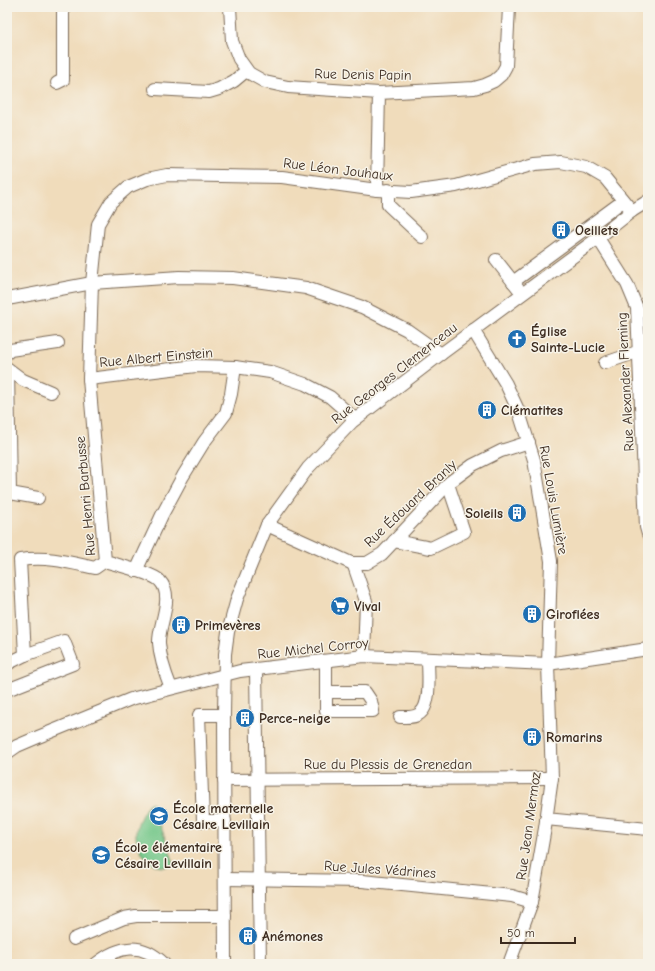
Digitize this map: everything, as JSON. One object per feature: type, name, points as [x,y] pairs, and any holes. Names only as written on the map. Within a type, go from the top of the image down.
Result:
[{"type":"street","points":[[57,83],[63,80],[63,7]]},
{"type":"street","points":[[155,89],[209,92],[219,89],[234,81],[246,71],[239,59],[232,40],[230,7]]},
{"type":"street","name":"Rue Denis Papin","points":[[246,71],[265,82],[288,87],[379,92],[474,88],[494,81],[501,75],[506,66],[509,7]]},
{"type":"street","points":[[379,92],[383,190],[388,205],[422,237]]},
{"type":"street","name":"Rue Léon Jouhaux","points":[[92,283],[98,224],[112,202],[128,187],[147,179],[166,175],[282,177],[383,190],[411,192],[456,186],[535,164],[561,162],[586,167],[605,178],[632,211]]},
{"type":"street","points":[[513,282],[623,201]]},
{"type":"street","name":"Rue Georges Clemenceau","points":[[225,964],[224,716],[228,632],[237,599],[267,525],[308,468],[355,419],[632,211],[648,201]]},
{"type":"street","name":"Rue Alexander Fleming","points":[[598,238],[628,284],[638,308],[646,527],[648,534]]},
{"type":"street","points":[[496,260],[522,294]]},
{"type":"street","points":[[7,299],[92,283],[179,277],[233,278],[306,288],[362,307],[407,330],[440,354]]},
{"type":"street","name":"Rue Henri Barbusse","points":[[92,283],[89,379],[105,561],[160,580],[166,591],[165,607],[158,642],[160,656],[171,688]]},
{"type":"street","name":"Rue Louis Lumière","points":[[473,330],[506,384],[520,412],[534,460],[551,561],[548,664]]},
{"type":"street","points":[[7,353],[10,350],[58,343]]},
{"type":"street","points":[[605,363],[640,351]]},
{"type":"street","name":"Rue Albert Einstein","points":[[89,379],[196,366],[235,367],[270,372],[305,384],[330,396],[355,419]]},
{"type":"street","points":[[136,571],[162,515],[183,476],[204,442],[226,413],[231,394],[235,367]]},
{"type":"street","points":[[7,368],[22,380],[51,392]]},
{"type":"street","points":[[7,368],[10,493],[38,498]]},
{"type":"street","name":"Rue Édouard Branly","points":[[353,563],[367,563],[382,554],[448,484],[473,465],[501,451],[529,442]]},
{"type":"street","points":[[394,541],[431,548],[464,532],[448,484]]},
{"type":"street","points":[[267,525],[353,563],[366,601],[364,656]]},
{"type":"street","points":[[25,655],[20,560],[37,558],[52,559],[95,568],[105,561]]},
{"type":"street","points":[[7,664],[25,655],[64,641],[73,664],[7,690]]},
{"type":"street","name":"Rue Michel Corroy","points":[[10,749],[131,699],[225,675],[256,669],[364,656],[548,664],[648,649]]},
{"type":"street","points":[[400,717],[411,717],[419,714],[425,708],[428,692],[428,659]]},
{"type":"street","points":[[326,661],[326,692]]},
{"type":"street","name":"Rue Jean Mermoz","points":[[509,964],[532,902],[552,778],[548,664]]},
{"type":"street","points":[[256,669],[260,964]]},
{"type":"street","points":[[224,716],[199,716],[203,821],[225,821]]},
{"type":"street","name":"Rue du Plessis de Grenedan","points":[[224,780],[552,778]]},
{"type":"street","points":[[546,819],[648,829]]},
{"type":"street","name":"Rue Jules Védrines","points":[[225,879],[362,881],[512,896],[532,902]]},
{"type":"street","points":[[74,939],[124,918],[136,916],[225,916]]},
{"type":"street","points":[[96,964],[104,957],[122,949],[142,949],[158,958],[164,964]]},
{"type":"green space","points":[[152,802],[174,863],[165,867],[154,865],[145,857],[139,847],[136,836],[138,823],[148,804]]},
{"type":"place","name":"Oeillets","points":[[561,230]]},
{"type":"place","name":"Église Sainte-Lucie","points":[[517,339]]},
{"type":"place","name":"Clématites","points":[[487,410]]},
{"type":"place","name":"Soleils","points":[[517,513]]},
{"type":"place","name":"Vival","points":[[340,606]]},
{"type":"place","name":"Giroflées","points":[[532,614]]},
{"type":"place","name":"Primevères","points":[[181,625]]},
{"type":"place","name":"Perce-neige","points":[[245,718]]},
{"type":"place","name":"Romarins","points":[[532,737]]},
{"type":"place","name":"École maternelle Césaire Levillain","points":[[159,816]]},
{"type":"place","name":"École élémentaire Césaire Levillain","points":[[101,855]]},
{"type":"place","name":"Anémones","points":[[248,936]]}]
